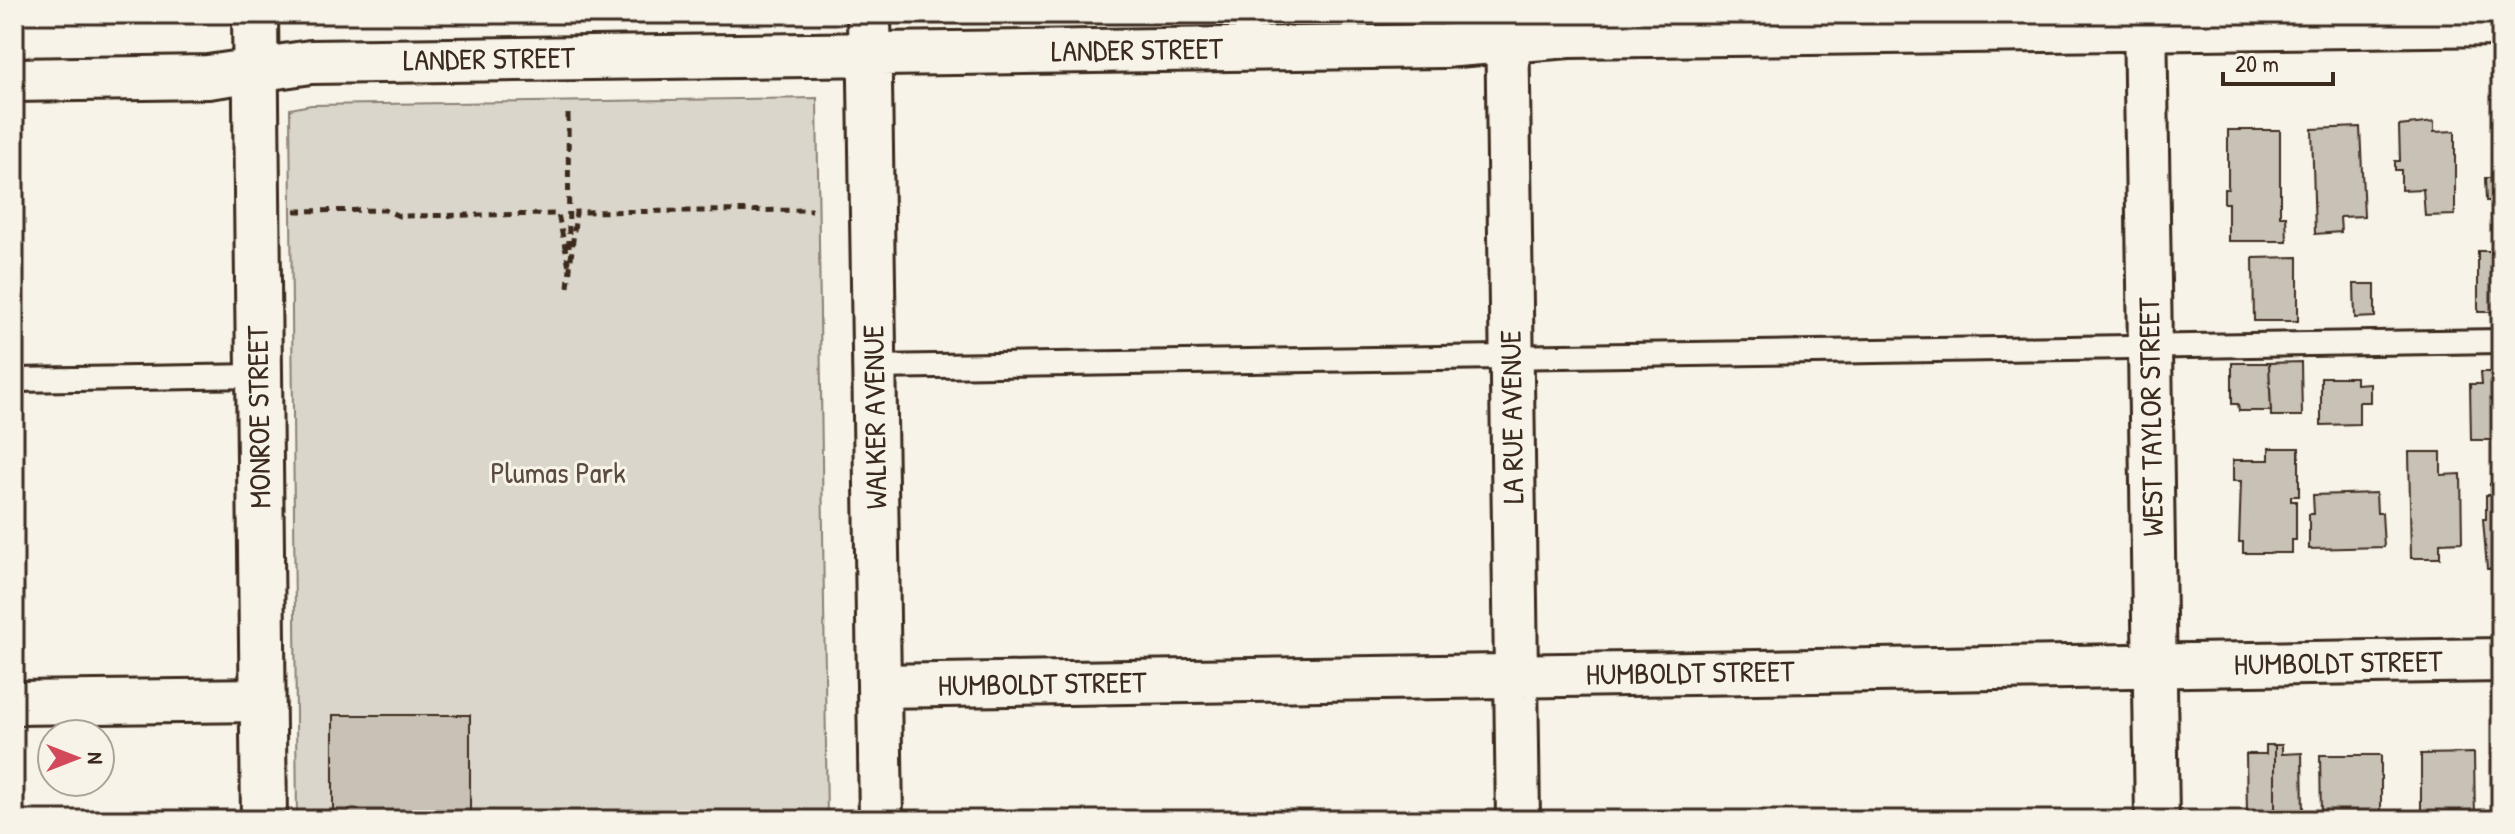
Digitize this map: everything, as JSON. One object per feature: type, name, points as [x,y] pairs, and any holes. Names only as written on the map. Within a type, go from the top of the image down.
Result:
[{"type":"street","name":"MONROE STREET","points":[[255,14],[264,820]]},
{"type":"street","name":"LANDER STREET","points":[[14,80],[208,77],[311,62],[869,34],[1444,46],[1507,28],[1569,36],[2145,22],[2501,24]]},
{"type":"street","name":"WEST TAYLOR STREET","points":[[2145,22],[2157,820]]},
{"type":"street","name":"LA RUE AVENUE","points":[[1507,28],[1518,820]]},
{"type":"street","name":"WALKER AVENUE","points":[[869,34],[881,820]]},
{"type":"street","name":"HUMBOLDT STREET","points":[[879,686],[2501,660]]},
{"type":"street","points":[[14,703],[263,700]]},
{"type":"lane","points":[[874,367],[2501,341]]},
{"type":"lane","points":[[14,380],[258,376]]},
{"type":"path","points":[[568,114],[570,270]]},
{"type":"path","points":[[294,211],[385,210],[399,216],[558,214],[570,270]]},
{"type":"path","points":[[568,287],[576,212],[812,210]]},
{"type":"green space","name":"Plumas Park","points":[[817,98],[827,820],[297,820],[290,109],[311,105]]},
{"type":"building","points":[[2434,122],[2434,132],[2455,131],[2455,215],[2425,216],[2423,189],[2401,190],[2401,170],[2395,170],[2395,161],[2400,161],[2399,126]]},
{"type":"building","points":[[2360,127],[2364,216],[2340,217],[2341,232],[2315,234],[2312,129]]},
{"type":"building","points":[[2495,127],[2501,127],[2501,201],[2486,201],[2485,178],[2497,178]]},
{"type":"building","points":[[2228,130],[2280,130],[2280,216],[2286,216],[2287,241],[2228,241],[2228,203],[2224,203],[2224,189],[2228,189]]},
{"type":"building","points":[[2478,251],[2501,251],[2501,312],[2478,312]]},
{"type":"building","points":[[2298,257],[2298,321],[2254,321],[2253,258]]},
{"type":"building","points":[[2354,284],[2375,284],[2375,317],[2355,318]]},
{"type":"building","points":[[2301,362],[2302,416],[2271,416],[2269,363]]},
{"type":"building","points":[[2232,363],[2269,363],[2271,411],[2239,411],[2238,404],[2232,404]]},
{"type":"building","points":[[2481,372],[2501,372],[2501,443],[2497,440],[2471,440],[2470,384],[2482,384]]},
{"type":"building","points":[[2321,377],[2356,377],[2356,384],[2370,383],[2370,402],[2359,402],[2359,424],[2321,425]]},
{"type":"building","points":[[2269,448],[2299,448],[2299,496],[2291,496],[2291,501],[2296,501],[2296,540],[2292,540],[2292,553],[2243,553],[2243,542],[2239,542],[2241,481],[2233,481],[2233,460],[2269,460]]},
{"type":"building","points":[[2409,452],[2441,452],[2441,475],[2461,474],[2462,542],[2440,543],[2440,558],[2411,558]]},
{"type":"building","points":[[2497,478],[2501,478],[2501,569],[2487,569],[2483,519],[2486,519],[2486,495],[2490,495],[2490,484],[2497,484]]},
{"type":"building","points":[[2376,493],[2377,513],[2382,513],[2384,547],[2309,549],[2309,514],[2314,514],[2313,495]]},
{"type":"building","points":[[333,715],[470,715],[470,820],[333,820]]},
{"type":"building","points":[[2266,745],[2275,745],[2275,814],[2247,814],[2246,754],[2266,754]]},
{"type":"building","points":[[2275,745],[2282,745],[2282,754],[2302,753],[2303,813],[2275,814]]},
{"type":"building","points":[[2474,753],[2475,820],[2421,820],[2421,754]]},
{"type":"building","points":[[2320,755],[2381,755],[2381,818],[2321,819]]},
{"type":"building","points":[[2497,764],[2501,764],[2501,820],[2498,820]]}]
